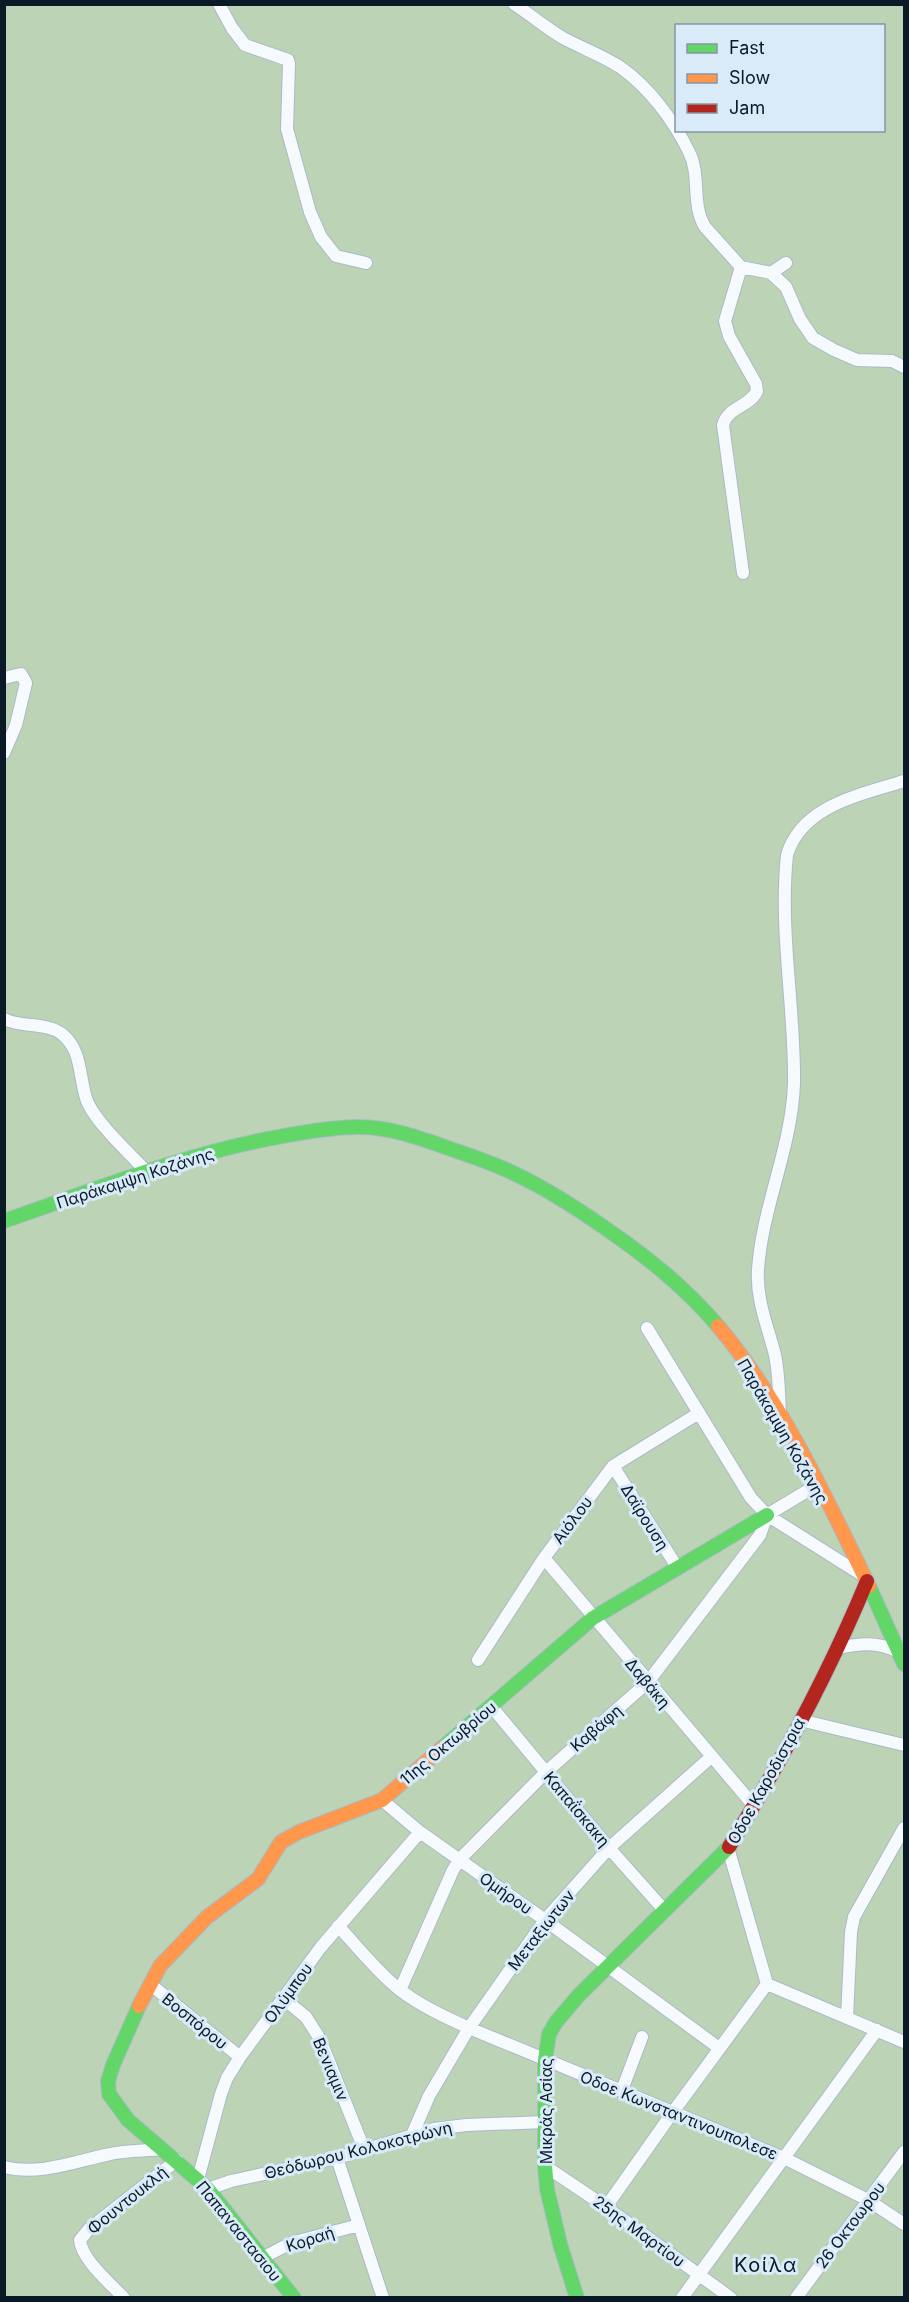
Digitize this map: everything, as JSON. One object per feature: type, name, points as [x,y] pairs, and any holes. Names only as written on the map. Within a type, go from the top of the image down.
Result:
[{"type":"street","points":[[219,4],[232,28],[245,45],[288,60],[287,129],[310,212],[321,237],[336,256],[366,263]]},
{"type":"street","points":[[514,4],[565,39],[621,68],[656,101],[675,128]]},
{"type":"street","points":[[678,132],[693,161],[701,221],[741,267],[771,273],[786,287],[800,319],[813,338],[857,360],[892,361],[904,367]]},
{"type":"street","points":[[771,273],[786,263]]},
{"type":"street","points":[[741,267],[725,321],[729,336],[756,384],[757,391],[750,400],[731,411],[723,425],[743,573]]},
{"type":"street","points":[[4,678],[21,674],[26,683],[16,725],[4,753]]},
{"type":"street","points":[[780,1418],[775,1356],[759,1296],[758,1274],[765,1231],[783,1154],[794,1086],[785,931],[787,855],[795,834],[823,810],[904,781]]},
{"type":"street","points":[[4,1019],[17,1024],[54,1030],[69,1042],[78,1059],[87,1101],[94,1116],[147,1172]]},
{"type":"street","name":"Παράκαμψη Κοζάνης","points":[[4,1221],[187,1157],[246,1143],[346,1127],[368,1127],[407,1135],[507,1169],[568,1202],[658,1266],[702,1307],[734,1348],[780,1418],[865,1579],[904,1664]]},
{"type":"street","points":[[647,1328],[752,1498],[767,1515],[865,1579]]},
{"type":"street","name":"Αιόλου","points":[[478,1660],[544,1558],[613,1466],[699,1413]]},
{"type":"street","name":"Δαϊρουση","points":[[613,1466],[677,1567]]},
{"type":"street","points":[[767,1515],[817,1485]]},
{"type":"street","name":"11ης Οκτωβρίου","points":[[128,2120],[109,2094],[108,2081],[126,2032],[150,1984],[160,1966],[195,1929],[258,1879],[281,1842],[299,1832],[382,1800],[594,1618],[767,1515]]},
{"type":"street","name":"Καβάφη","points":[[400,1990],[459,1860],[546,1772],[648,1682],[760,1535],[767,1515]]},
{"type":"street","name":"Δαβάκη","points":[[544,1558],[754,1806]]},
{"type":"street","name":"Oδοε Καροδιστρια","points":[[767,1984],[728,1848],[754,1806],[839,1648],[865,1579]]},
{"type":"street","points":[[839,1648],[867,1643],[897,1651]]},
{"type":"street","name":"Καπαΐσκακη","points":[[491,1706],[609,1848],[665,1911]]},
{"type":"street","points":[[801,1720],[904,1745]]},
{"type":"street","name":"Μεταξιωτων","points":[[412,2135],[429,2096],[469,2028],[545,1920],[609,1848],[711,1757]]},
{"type":"street","name":"Ομήρου","points":[[382,1800],[420,1832],[609,1966],[719,2048]]},
{"type":"street","points":[[847,2018],[851,1932],[854,1917],[904,1828]]},
{"type":"street","name":"Ολύμπου","points":[[198,2179],[221,2094],[227,2078],[240,2057],[339,1926],[420,1832]]},
{"type":"street","name":"Μικράς Ασίας","points":[[577,2298],[550,2205],[545,2166],[544,2060],[549,2034],[556,2022],[609,1966],[728,1848]]},
{"type":"street","name":"Oδοε Κωνσταντινουπολεσε","points":[[339,1926],[400,1990],[424,2006],[544,2060],[784,2158],[868,2200],[904,2224]]},
{"type":"street","name":"Βοσπόρου","points":[[150,1984],[240,2057]]},
{"type":"street","points":[[606,2207],[767,1984],[904,2042]]},
{"type":"street","name":"Βενιαμιν","points":[[284,1999],[306,2016],[320,2039],[364,2150]]},
{"type":"street","points":[[682,2298],[877,2030]]},
{"type":"street","points":[[622,2090],[642,2037]]},
{"type":"street","name":"Παπαναστασιου","points":[[128,2120],[208,2189],[294,2298]]},
{"type":"street","name":"Θεόδωρου Κολοκοτρώνη","points":[[208,2189],[231,2181],[337,2158],[434,2129],[466,2125],[546,2122]]},
{"type":"street","points":[[4,2168],[18,2171],[45,2169],[113,2153],[162,2149]]},
{"type":"street","name":"26 Οκτοωρου","points":[[796,2298],[904,2152]]},
{"type":"street","points":[[337,2158],[383,2298]]},
{"type":"street","name":"Φουντουκλή","points":[[124,2298],[81,2250],[80,2240],[89,2229],[177,2160]]},
{"type":"street","name":"25ης Μαρτίου","points":[[545,2166],[606,2207],[731,2298]]},
{"type":"street","name":"Κοραή","points":[[262,2259],[291,2242],[359,2224]]},
{"type":"green space","points":[[5,5],[904,5],[904,2297],[5,2298]]},
{"type":"traffic: fast","points":[[4,1221],[174,1163],[243,1144],[328,1129],[359,1127],[383,1129],[418,1138],[511,1172],[571,1205],[650,1261],[692,1298],[718,1326]]},
{"type":"traffic: fast","points":[[442,1748],[593,1618],[767,1515]]},
{"type":"traffic: fast","points":[[869,1586],[904,1664]]},
{"type":"traffic: fast","points":[[577,2298],[560,2244],[547,2189],[545,2060],[549,2034],[579,1995],[729,1847]]},
{"type":"traffic: fast","points":[[139,2006],[113,2065],[108,2081],[109,2094],[128,2120],[208,2189],[294,2298]]},
{"type":"traffic: slow","points":[[718,1326],[763,1386],[783,1418],[869,1586]]},
{"type":"traffic: slow","points":[[139,2006],[160,1966],[207,1917],[258,1879],[281,1842],[299,1832],[382,1800],[442,1748]]},
{"type":"traffic: jam","points":[[729,1847],[803,1717],[837,1649],[867,1581]]},
{"type":"district","name":"Κοίλα","points":[[766,2265]]}]
